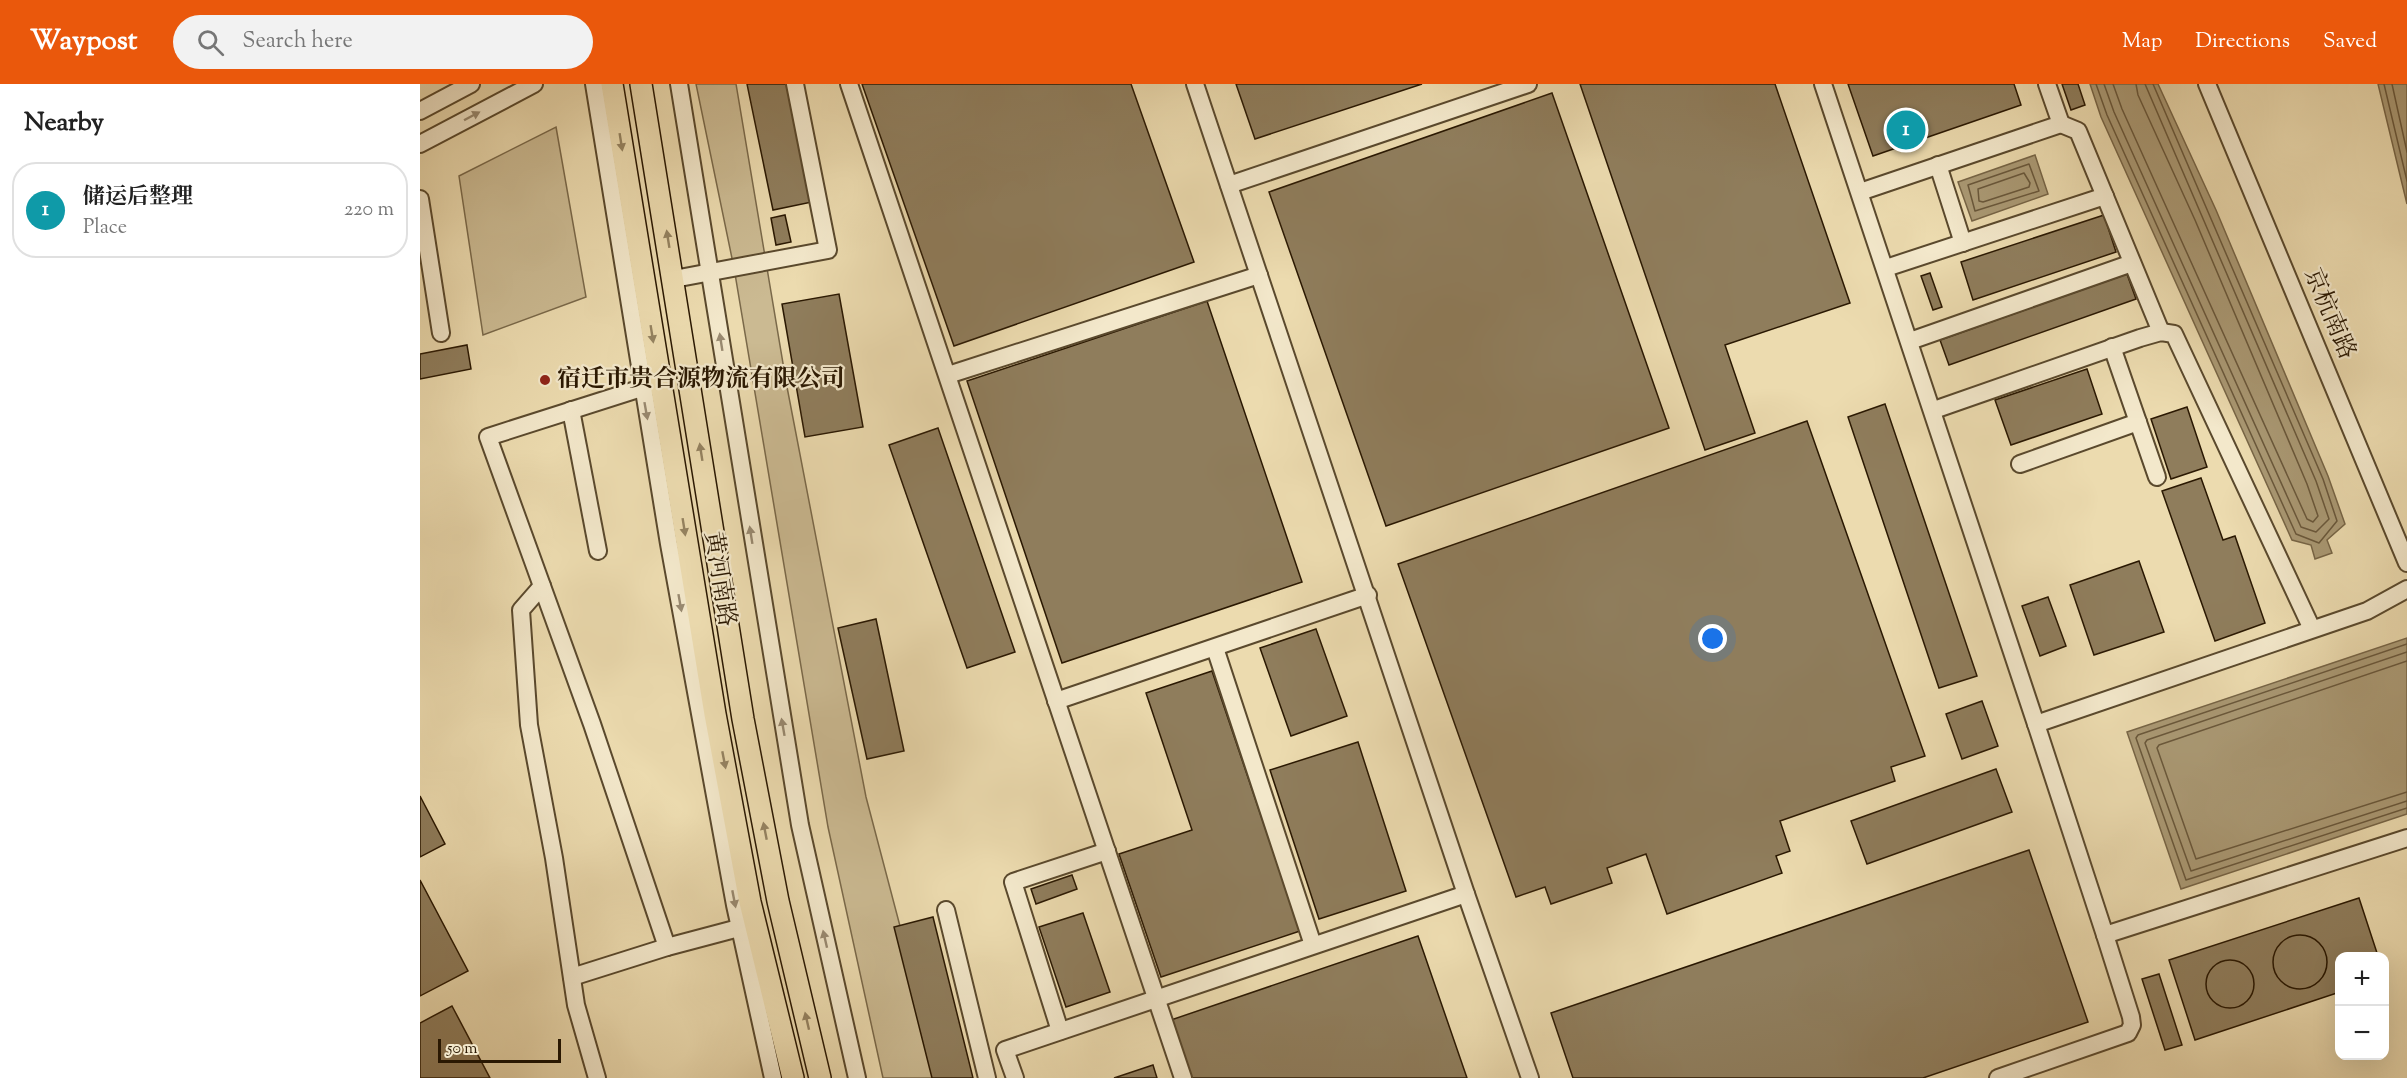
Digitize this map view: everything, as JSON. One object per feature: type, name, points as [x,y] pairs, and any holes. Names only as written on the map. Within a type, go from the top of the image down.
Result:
[{"type":"main road","name":"黄河南路","points":[[612,84],[651,385],[715,714],[748,925],[793,1078]]},
{"type":"main road","name":"黄河南路","points":[[641,84],[743,719],[778,901],[820,1078]]},
{"type":"street","points":[[420,111],[438,92],[471,84]]},
{"type":"street","points":[[420,144],[534,84]]},
{"type":"street","points":[[594,84],[651,385],[488,437],[666,946]]},
{"type":"street","points":[[679,84],[800,825],[857,1078]]},
{"type":"street","points":[[674,279],[828,250],[795,84]]},
{"type":"street","points":[[849,84],[1183,1078]]},
{"type":"street","points":[[1195,84],[1368,595],[1466,894],[1530,1078]]},
{"type":"street","points":[[1229,185],[1528,84]]},
{"type":"street","points":[[1823,84],[1934,410],[2131,1017],[2131,1030],[2128,1033],[1998,1078]]},
{"type":"street","points":[[2047,84],[2061,124]]},
{"type":"street","name":"京杭南路","points":[[2207,84],[2407,563]]},
{"type":"street","points":[[1860,192],[2061,124],[2078,131],[2161,332]]},
{"type":"street","points":[[1938,165],[1963,243]]},
{"type":"street","points":[[1886,268],[2104,196]]},
{"type":"street","points":[[420,199],[441,333]]},
{"type":"street","points":[[1910,341],[2132,263]]},
{"type":"street","points":[[948,375],[1259,275]]},
{"type":"street","points":[[1934,410],[2161,332],[2176,336],[2312,629]]},
{"type":"street","points":[[2112,347],[2157,477]]},
{"type":"street","points":[[571,410],[597,551]]},
{"type":"street","points":[[2020,464],[2138,422]]},
{"type":"street","points":[[542,586],[521,610],[529,725],[576,1005],[597,1078]]},
{"type":"street","points":[[2036,724],[2367,611],[2407,589]]},
{"type":"street","points":[[1056,701],[1368,595]]},
{"type":"street","points":[[1215,648],[1313,945]]},
{"type":"street","points":[[2105,935],[2407,838]]},
{"type":"street","points":[[1060,1031],[1013,882],[1107,851]]},
{"type":"street","points":[[1015,1078],[1005,1050],[1466,894]]},
{"type":"street","points":[[946,910],[987,1078]]},
{"type":"street","points":[[572,977],[666,946],[748,925],[773,1078]]},
{"type":"shaded area","points":[[696,84],[736,84],[787,387],[866,797],[940,1078],[883,1078],[828,827],[734,268]]},
{"type":"shaded area","points":[[556,127],[586,297],[483,335],[459,176]]},
{"type":"water","points":[[2090,84],[2158,84],[2216,210],[2328,476],[2345,524],[2327,540],[2332,553],[2315,559],[2311,545],[2292,540],[2101,117]]},
{"type":"water","points":[[2378,84],[2407,84],[2407,204]]},
{"type":"water","points":[[2035,155],[2048,194],[1972,221],[1958,182]]},
{"type":"water","points":[[2407,638],[2407,814],[2181,889],[2127,732]]},
{"type":"building","points":[[747,84],[788,84],[812,202],[773,210]]},
{"type":"building","points":[[862,84],[1131,84],[1194,262],[954,346]]},
{"type":"building","points":[[1236,84],[1422,84],[1255,139]]},
{"type":"building","points":[[1580,84],[1775,84],[1850,303],[1725,345],[1755,433],[1705,450]]},
{"type":"building","points":[[1848,84],[2014,84],[2021,105],[1873,156]]},
{"type":"building","points":[[2062,84],[2078,84],[2085,105],[2071,110]]},
{"type":"building","points":[[1552,93],[1669,428],[1386,526],[1269,192]]},
{"type":"building","points":[[785,215],[791,242],[776,245],[771,218]]},
{"type":"building","points":[[2104,215],[2116,252],[1973,300],[1961,262]]},
{"type":"building","points":[[1930,273],[1942,307],[1933,310],[1921,276]]},
{"type":"building","points":[[2127,274],[2136,299],[1949,365],[1940,340]]},
{"type":"building","points":[[839,294],[863,427],[805,437],[782,304]]},
{"type":"building","points":[[1207,301],[1302,582],[1062,663],[967,381]]},
{"type":"building","points":[[467,345],[471,369],[420,379],[420,354]]},
{"type":"building","points":[[2087,369],[2102,414],[2011,445],[1995,400]]},
{"type":"building","points":[[1885,404],[1977,676],[1939,688],[1848,417]]},
{"type":"building","points":[[2187,407],[2207,467],[2171,479],[2151,419]]},
{"type":"building","points":[[1807,421],[1925,756],[1891,767],[1895,781],[1780,821],[1790,851],[1776,856],[1782,873],[1667,914],[1646,854],[1607,868],[1612,883],[1551,904],[1545,887],[1516,897],[1398,564]]},
{"type":"building","points":[[938,428],[1015,652],[967,668],[889,445]]},
{"type":"building","points":[[2201,478],[2223,540],[2235,536],[2265,623],[2215,641],[2162,491]]},
{"type":"building","points":[[2139,561],[2164,632],[2094,655],[2070,585]]},
{"type":"building","points":[[2048,597],[2066,646],[2040,656],[2022,606]]},
{"type":"building","points":[[876,619],[904,751],[867,759],[838,628]]},
{"type":"building","points":[[1316,629],[1347,716],[1291,736],[1260,648]]},
{"type":"building","points":[[1212,671],[1300,931],[1161,977],[1119,854],[1192,830],[1146,693]]},
{"type":"building","points":[[1982,701],[1998,746],[1962,759],[1946,714]]},
{"type":"building","points":[[1358,742],[1406,891],[1319,919],[1270,770]]},
{"type":"building","points":[[1996,769],[2012,812],[1867,864],[1851,821]]},
{"type":"building","points":[[420,796],[445,844],[420,857]]},
{"type":"building","points":[[2029,850],[2088,1022],[1923,1078],[1573,1078],[1551,1013]]},
{"type":"building","points":[[1072,875],[1077,889],[1036,904],[1031,889]]},
{"type":"building","points":[[420,880],[468,971],[420,996]]},
{"type":"building","points":[[2359,898],[2377,952],[2335,952],[2335,994],[2195,1040],[2169,960]]},
{"type":"building","points":[[1083,913],[1110,992],[1066,1007],[1039,927]]},
{"type":"building","points":[[933,917],[973,1078],[932,1078],[894,927]]},
{"type":"building","points":[[2300,935],[2310,937],[2319,943],[2325,952],[2327,962],[2325,972],[2319,981],[2310,987],[2300,989],[2290,987],[2281,981],[2275,972],[2273,962],[2275,952],[2281,943],[2290,937]]},
{"type":"building","points":[[1418,936],[1467,1078],[1191,1078],[1171,1020]]},
{"type":"building","points":[[2230,960],[2247,967],[2254,984],[2247,1001],[2230,1008],[2213,1001],[2206,984],[2213,967]]},
{"type":"building","points":[[2159,974],[2182,1045],[2165,1050],[2142,979]]},
{"type":"building","points":[[452,1006],[490,1078],[420,1078],[420,1023]]},
{"type":"building","points":[[1153,1065],[1157,1078],[1114,1078]]},
{"type":"place","name":"储运后整理","points":[[1906,130]]},
{"type":"place","name":"宿迁市贵合源物流有限公司","points":[[545,380]]}]
